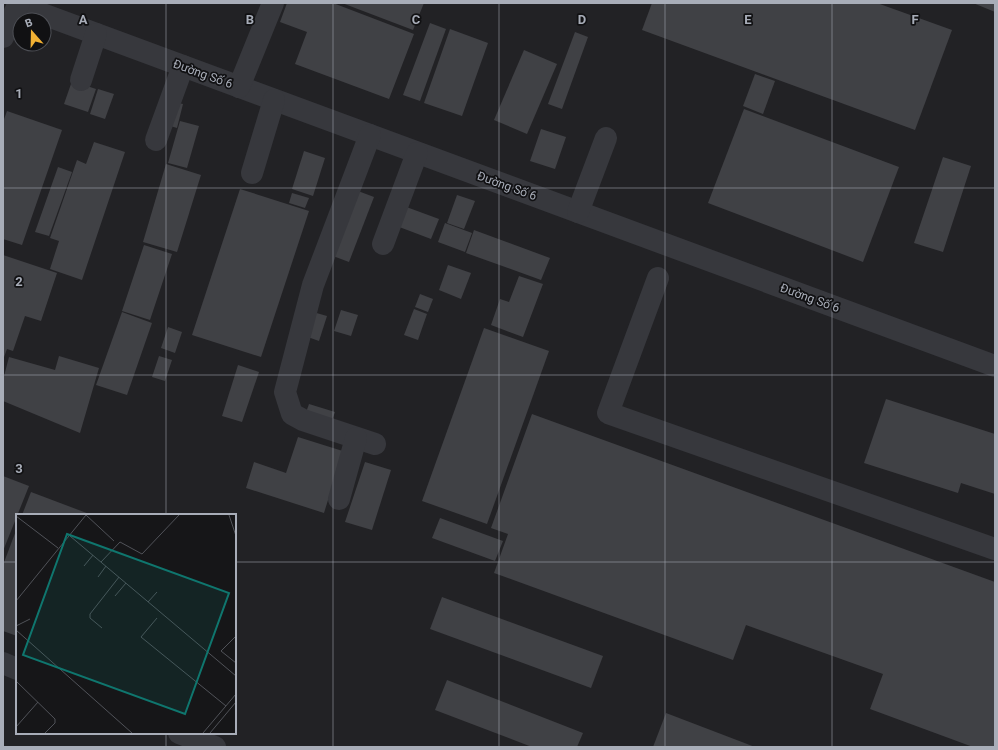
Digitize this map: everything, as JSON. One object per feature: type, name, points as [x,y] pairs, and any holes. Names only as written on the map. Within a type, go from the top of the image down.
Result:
[{"type":"street","points":[[239,87],[273,3]]},
{"type":"street","points":[[3,37],[18,4]]},
{"type":"street","name":"Đường Số 6","points":[[18,4],[995,366]]},
{"type":"street","points":[[81,80],[96,34]]},
{"type":"street","points":[[156,140],[183,66]]},
{"type":"street","points":[[252,173],[274,100]]},
{"type":"street","points":[[339,499],[366,441],[303,420],[292,414],[285,392],[313,285],[370,135]]},
{"type":"street","points":[[578,212],[606,138]]},
{"type":"street","points":[[383,244],[417,153]]},
{"type":"street","points":[[658,278],[608,413],[995,549]]},
{"type":"street","points":[[3,663],[16,669]]},
{"type":"street","points":[[182,734],[215,747]]},
{"type":"shaded area","points":[[3,3],[995,3],[995,747],[3,747]]},
{"type":"building","points":[[287,3],[333,3],[414,34],[389,99],[295,64],[307,32],[280,22]]},
{"type":"building","points":[[342,3],[424,3],[413,30]]},
{"type":"building","points":[[652,3],[877,3],[952,30],[915,130],[642,30]]},
{"type":"building","points":[[973,3],[995,3],[995,12]]},
{"type":"building","points":[[430,23],[446,29],[420,101],[403,95]]},
{"type":"building","points":[[450,29],[488,43],[462,116],[424,103]]},
{"type":"building","points":[[575,32],[588,37],[562,109],[548,104]]},
{"type":"building","points":[[524,50],[557,64],[527,134],[494,120]]},
{"type":"building","points":[[755,74],[775,81],[763,114],[743,106]]},
{"type":"building","points":[[72,81],[96,89],[88,112],[64,104]]},
{"type":"building","points":[[98,89],[114,94],[105,119],[90,114]]},
{"type":"building","points":[[174,102],[183,104],[177,128],[167,125]]},
{"type":"building","points":[[744,109],[899,167],[863,262],[708,203]]},
{"type":"building","points":[[7,111],[62,130],[22,245],[3,239],[3,122]]},
{"type":"building","points":[[180,121],[199,126],[187,168],[168,163]]},
{"type":"building","points":[[541,129],[566,137],[555,169],[530,161]]},
{"type":"building","points":[[94,142],[125,152],[82,280],[50,269],[59,241],[50,238],[77,160],[86,164]]},
{"type":"building","points":[[304,151],[325,158],[313,196],[292,189]]},
{"type":"building","points":[[943,157],[971,166],[943,252],[914,243]]},
{"type":"building","points":[[166,164],[201,175],[177,252],[143,242]]},
{"type":"building","points":[[58,167],[72,172],[49,236],[35,232]]},
{"type":"building","points":[[240,189],[309,211],[261,357],[192,335]]},
{"type":"building","points":[[358,191],[374,197],[349,262],[333,256]]},
{"type":"building","points":[[292,193],[309,198],[305,208],[289,203]]},
{"type":"building","points":[[457,195],[475,201],[464,229],[447,223]]},
{"type":"building","points":[[401,205],[439,219],[431,239],[394,225]]},
{"type":"building","points":[[445,223],[472,233],[465,252],[438,242]]},
{"type":"building","points":[[474,230],[550,258],[541,280],[466,253]]},
{"type":"building","points":[[144,245],[172,254],[150,320],[122,311]]},
{"type":"building","points":[[3,255],[57,273],[41,321],[25,316],[13,351],[7,349],[3,360]]},
{"type":"building","points":[[448,265],[471,273],[461,299],[439,290]]},
{"type":"building","points":[[519,276],[543,284],[523,337],[491,325],[500,299],[509,302]]},
{"type":"building","points":[[420,294],[433,299],[428,312],[415,307]]},
{"type":"building","points":[[414,309],[427,314],[418,340],[404,335]]},
{"type":"building","points":[[341,310],[358,315],[351,336],[334,331]]},
{"type":"building","points":[[122,312],[152,323],[127,395],[96,385]]},
{"type":"building","points":[[313,312],[327,316],[319,341],[305,336]]},
{"type":"building","points":[[168,327],[182,332],[175,353],[161,348]]},
{"type":"building","points":[[484,328],[549,351],[487,524],[422,501]]},
{"type":"building","points":[[59,356],[99,368],[80,433],[3,401],[3,380],[9,357],[55,370]]},
{"type":"building","points":[[159,356],[172,360],[165,381],[152,377]]},
{"type":"building","points":[[238,365],[259,372],[242,422],[222,416]]},
{"type":"building","points":[[886,399],[995,434],[995,494],[961,483],[958,493],[864,463]]},
{"type":"building","points":[[309,404],[335,412],[330,426],[304,418]]},
{"type":"building","points":[[532,414],[995,582],[995,747],[973,747],[870,709],[883,674],[746,625],[733,660],[494,573],[508,534],[491,528]]},
{"type":"building","points":[[298,437],[349,453],[332,487],[324,513],[246,488],[254,462],[286,473]]},
{"type":"building","points":[[365,462],[391,470],[372,530],[345,522]]},
{"type":"building","points":[[3,476],[29,486],[18,514],[16,514],[16,518],[3,551]]},
{"type":"building","points":[[31,492],[89,514],[22,514]]},
{"type":"building","points":[[440,518],[503,541],[495,561],[432,538]]},
{"type":"building","points":[[16,531],[16,636],[3,631],[3,565]]},
{"type":"building","points":[[442,597],[603,656],[591,688],[430,629]]},
{"type":"building","points":[[447,680],[583,733],[577,747],[532,747],[435,710]]},
{"type":"building","points":[[666,713],[755,747],[653,747]]}]
